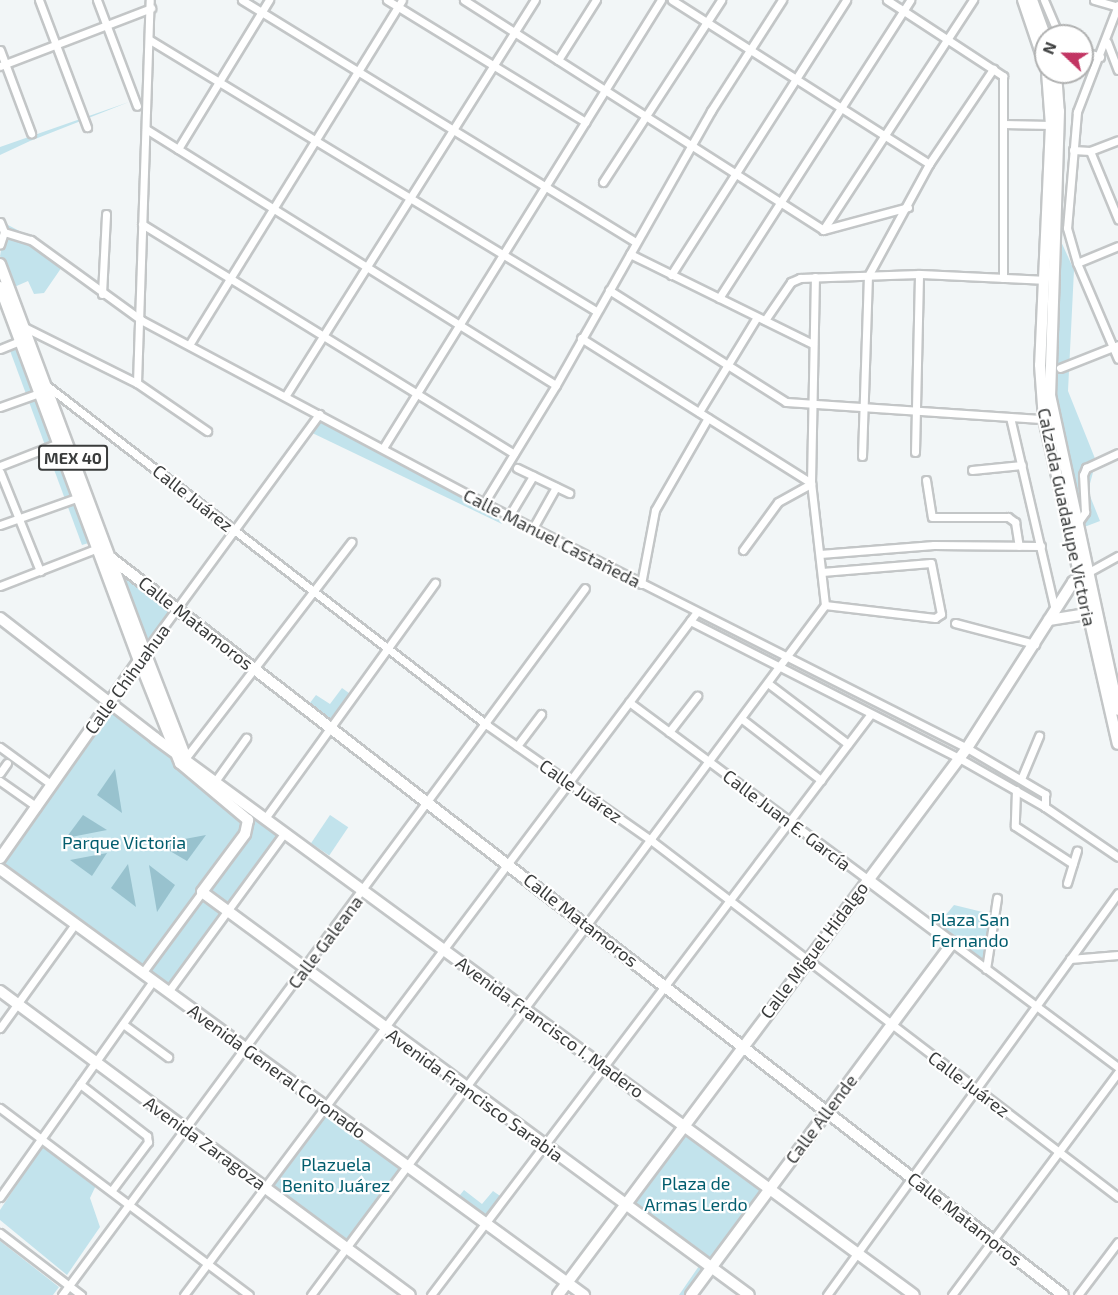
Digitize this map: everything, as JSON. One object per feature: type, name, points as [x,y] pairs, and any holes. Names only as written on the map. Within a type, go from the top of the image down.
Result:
[{"type":"main road","name":"Calzada Guadalupe Victoria","points":[[1023,0],[1034,33]]},
{"type":"main road","points":[[1032,0],[1041,24]]},
{"type":"main road","name":"Calzada Guadalupe Victoria","points":[[1047,84],[1051,125],[1040,365],[1044,419],[1118,710]]},
{"type":"main road","name":"Calzada Guadalupe Victoria","points":[[1056,84],[1058,125],[1049,380],[1076,525],[1087,614],[1118,744]]},
{"type":"main road","name":"MEX 40","points":[[0,264],[24,327],[59,443],[130,632],[142,656],[183,760]]},
{"type":"main road","name":"MEX 40","points":[[0,287],[20,341],[110,556],[172,748],[248,820],[245,834],[202,892]]},
{"type":"main road","name":"Calle Matamoros","points":[[98,548],[588,925],[1063,1295]]},
{"type":"main road","name":"Calle Miguel Hidalgo","points":[[558,1295],[624,1203],[966,748],[1082,570]]},
{"type":"main road","points":[[1052,615],[1087,614]]},
{"type":"main road","points":[[0,618],[109,703],[172,748]]},
{"type":"main road","points":[[128,675],[134,656],[130,632]]},
{"type":"main road","name":"Calle Chihuahua","points":[[0,858],[142,656]]},
{"type":"main road","name":"Avenida Francisco I. Madero","points":[[183,760],[216,780],[286,831],[914,1295]]},
{"type":"main road","name":"Avenida General Coronado","points":[[0,869],[584,1295]]},
{"type":"main road","name":"Calle Juan E. García","points":[[867,879],[952,943]]},
{"type":"main road","name":"Avenida Francisco Sarabia","points":[[202,892],[749,1295]]},
{"type":"main road","name":"Calle Allende","points":[[691,1295],[952,943]]},
{"type":"main road","name":"Avenida Zaragoza","points":[[0,991],[410,1295]]},
{"type":"street","points":[[39,0],[87,127]]},
{"type":"street","points":[[97,0],[137,106]]},
{"type":"street","points":[[242,0],[636,242]]},
{"type":"street","points":[[178,149],[268,0]]},
{"type":"street","points":[[387,0],[400,3],[494,66],[585,122]]},
{"type":"street","points":[[286,395],[535,0]]},
{"type":"street","points":[[558,60],[596,0]]},
{"type":"street","points":[[383,447],[661,0]]},
{"type":"street","points":[[672,0],[929,164]]},
{"type":"street","points":[[603,182],[721,0]]},
{"type":"street","points":[[484,503],[556,385],[691,145],[782,0]]},
{"type":"street","points":[[670,275],[846,0]]},
{"type":"street","points":[[887,0],[993,69],[1003,79],[1004,278]]},
{"type":"street","points":[[719,298],[910,0]]},
{"type":"street","points":[[823,230],[973,0]]},
{"type":"street","points":[[1044,0],[1054,24]]},
{"type":"street","points":[[1094,0],[1118,6],[1107,42],[1077,112],[1067,228],[1077,263],[1115,346],[1118,359]]},
{"type":"street","points":[[466,1],[823,230],[908,207]]},
{"type":"street","points":[[189,345],[400,3]]},
{"type":"street","points":[[2,65],[106,25],[151,4],[137,383]]},
{"type":"street","points":[[150,40],[596,311]]},
{"type":"street","points":[[1107,42],[1118,70]]},
{"type":"street","points":[[0,50],[2,65],[31,133]]},
{"type":"street","points":[[1094,55],[1100,57]]},
{"type":"street","points":[[862,456],[868,276],[908,207],[929,164],[993,69]]},
{"type":"street","points":[[1003,124],[1051,125]]},
{"type":"street","points":[[146,129],[556,385]]},
{"type":"street","points":[[1073,150],[1090,151],[1118,140]]},
{"type":"street","points":[[1090,151],[1118,219]]},
{"type":"street","points":[[102,294],[106,214]]},
{"type":"street","points":[[0,222],[4,232],[0,244]]},
{"type":"street","points":[[142,224],[324,334],[514,454]]},
{"type":"street","name":"Calle Manuel Castañeda","points":[[4,232],[31,240],[102,294],[141,320],[286,395],[509,516],[696,613],[966,748],[1047,795],[1044,807]]},
{"type":"street","points":[[1077,263],[1118,246]]},
{"type":"street","points":[[630,254],[813,344]]},
{"type":"street","points":[[915,452],[919,274]]},
{"type":"street","points":[[765,320],[791,282],[815,277],[919,274],[1044,280]]},
{"type":"street","points":[[310,1295],[652,841],[825,605],[811,484],[815,277]]},
{"type":"street","points":[[609,290],[786,402],[812,406],[1044,419]]},
{"type":"street","points":[[699,412],[757,316]]},
{"type":"street","points":[[24,327],[137,383],[207,430]]},
{"type":"street","points":[[581,338],[811,484]]},
{"type":"street","points":[[0,349],[20,341]]},
{"type":"street","points":[[1060,368],[1115,346]]},
{"type":"street","points":[[0,407],[42,389]]},
{"type":"street","name":"Calle Juárez","points":[[42,389],[234,530],[487,725],[652,841],[1118,1197]]},
{"type":"street","name":"Calle Chihuahua","points":[[142,656],[320,414]]},
{"type":"street","points":[[1010,417],[1041,546],[1052,615]]},
{"type":"street","points":[[641,584],[656,510],[708,418]]},
{"type":"street","points":[[0,466],[59,443]]},
{"type":"street","points":[[1076,525],[1085,512],[1083,475],[1093,463],[1118,453]]},
{"type":"street","points":[[972,470],[1022,465]]},
{"type":"street","points":[[517,468],[569,493]]},
{"type":"street","points":[[0,472],[40,571]]},
{"type":"street","points":[[509,516],[533,476]]},
{"type":"street","points":[[926,480],[932,517],[1013,519],[1019,546]]},
{"type":"street","points":[[743,550],[778,502],[811,484]]},
{"type":"street","points":[[533,528],[556,487]]},
{"type":"street","points":[[0,525],[79,496]]},
{"type":"street","points":[[183,760],[351,542]]},
{"type":"street","points":[[820,554],[934,545],[1041,546]]},
{"type":"street","points":[[0,586],[98,548]]},
{"type":"street","points":[[1082,570],[1118,556]]},
{"type":"street","points":[[822,572],[929,563],[934,568],[941,614],[935,618],[825,605]]},
{"type":"street","points":[[266,817],[435,583]]},
{"type":"street","name":"Calle Galeana","points":[[62,1295],[487,725],[585,588]]},
{"type":"street","points":[[184,1295],[696,613]]},
{"type":"street","points":[[690,621],[958,758],[1044,807],[1118,857]]},
{"type":"street","points":[[955,623],[1035,644]]},
{"type":"street","points":[[769,684],[848,744]]},
{"type":"street","points":[[669,732],[697,696]]},
{"type":"street","name":"Calle Juan E. García","points":[[629,702],[867,879]]},
{"type":"street","points":[[516,746],[541,714]]},
{"type":"street","points":[[431,1295],[870,715]]},
{"type":"street","points":[[742,719],[821,780]]},
{"type":"street","points":[[1020,779],[1039,736]]},
{"type":"street","points":[[216,780],[246,738]]},
{"type":"street","points":[[0,747],[52,785]]},
{"type":"street","points":[[0,773],[7,763]]},
{"type":"street","points":[[0,781],[37,807]]},
{"type":"street","points":[[1016,790],[1015,826],[1073,864]]},
{"type":"street","points":[[168,992],[286,831]]},
{"type":"street","points":[[1067,883],[1077,851]]},
{"type":"street","points":[[143,972],[202,892]]},
{"type":"street","points":[[827,1295],[1118,892]]},
{"type":"street","points":[[986,969],[997,898]]},
{"type":"street","points":[[0,1028],[75,924]]},
{"type":"street","name":"Calle Juan E. García","points":[[952,943],[1118,1070]]},
{"type":"street","points":[[1070,959],[1118,955]]},
{"type":"street","points":[[0,1197],[153,981]]},
{"type":"street","points":[[123,1024],[168,1057]]},
{"type":"street","points":[[952,1295],[1118,1070]]},
{"type":"street","points":[[80,1084],[147,1136],[148,1142],[112,1190]]},
{"type":"street","points":[[0,1108],[249,1295]]},
{"type":"street","points":[[0,1233],[81,1295]]},
{"type":"street","points":[[1078,1295],[1118,1242]]},
{"type":"green space","points":[[129,102],[30,141],[0,155],[0,147]]},
{"type":"green space","points":[[6,224],[27,235],[64,264],[44,293],[34,294],[28,281],[12,288],[0,256]]},
{"type":"green space","points":[[1059,237],[1074,270],[1068,391],[1096,461],[1088,491],[1100,521],[1079,529],[1052,413]]},
{"type":"green space","points":[[20,344],[95,541],[82,545],[9,348]]},
{"type":"green space","points":[[320,412],[487,503],[502,524],[306,430]]},
{"type":"green space","points":[[110,556],[176,609],[146,650]]},
{"type":"green space","points":[[342,688],[353,696],[330,727],[306,708],[316,695],[330,704]]},
{"type":"green space","name":"Parque Victoria","points":[[111,701],[286,829],[169,989],[0,867],[0,856]]},
{"type":"green space","points":[[330,815],[348,827],[329,855],[311,843]]},
{"type":"green space","name":"Plaza San Fernando","points":[[954,905],[995,915],[987,969],[934,929]]},
{"type":"green space","name":"Plazuela Benito Juárez","points":[[326,1105],[408,1164],[347,1248],[265,1188]]},
{"type":"green space","name":"Plaza de Armas Lerdo","points":[[683,1123],[772,1186],[690,1295],[679,1295],[699,1266],[620,1209]]},
{"type":"green space","points":[[45,1142],[98,1181],[90,1198],[100,1227],[67,1275],[0,1220],[0,1210]]},
{"type":"green space","points":[[464,1190],[482,1204],[493,1191],[503,1198],[485,1221],[456,1200]]},
{"type":"green space","points":[[0,1241],[59,1287],[53,1295],[0,1295]]},
{"type":"shaded area","points":[[115,769],[122,813],[97,795]]},
{"type":"shaded area","points":[[83,815],[107,830],[66,838]]},
{"type":"shaded area","points":[[206,835],[187,861],[158,844]]},
{"type":"shaded area","points":[[107,853],[92,876],[70,860]]},
{"type":"shaded area","points":[[128,864],[136,907],[111,888]]},
{"type":"shaded area","points":[[149,865],[175,885],[157,912]]}]
